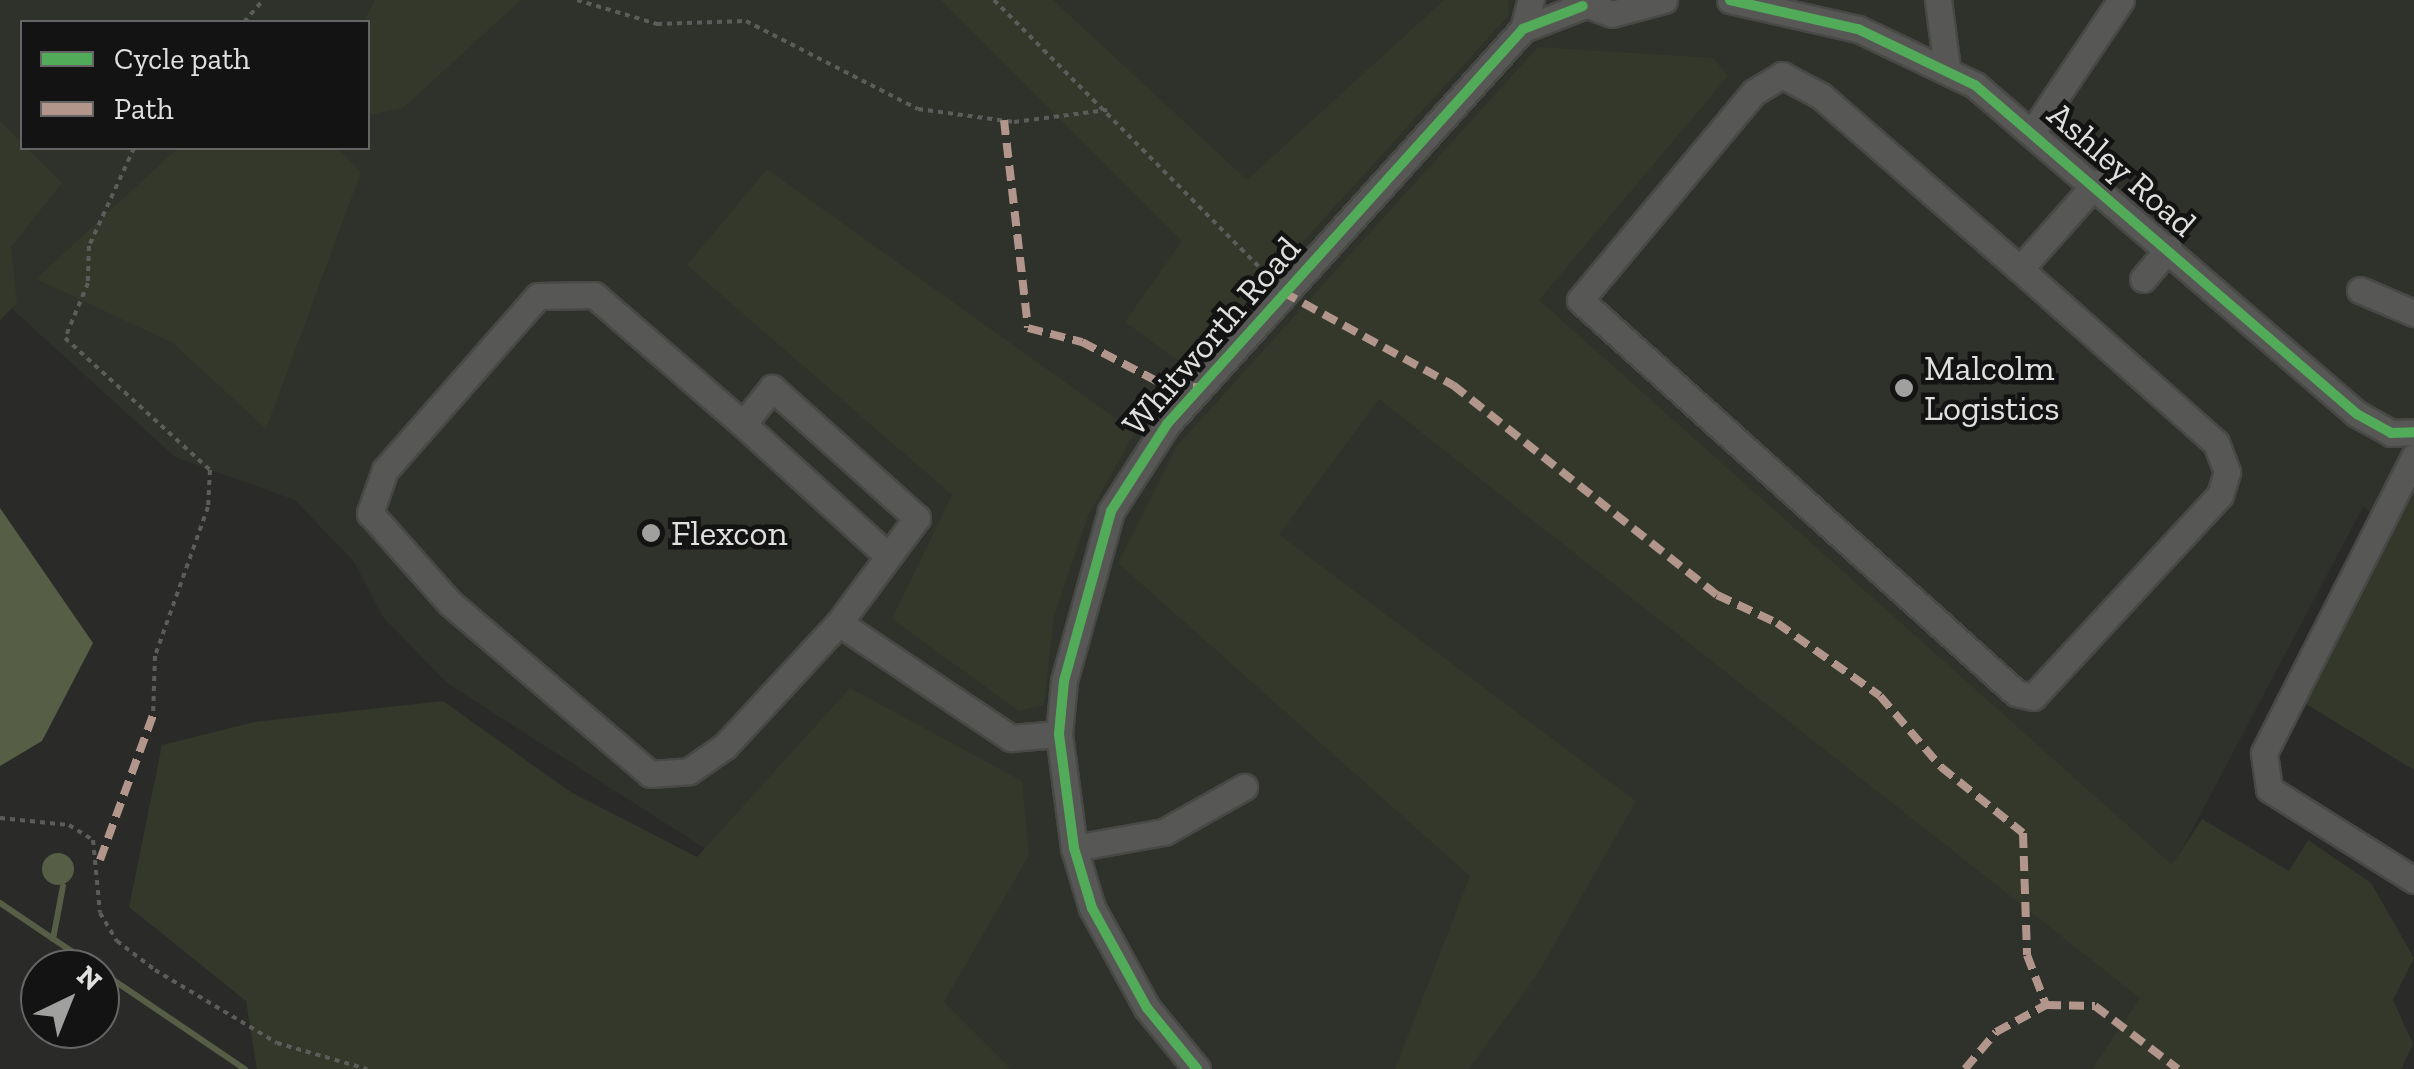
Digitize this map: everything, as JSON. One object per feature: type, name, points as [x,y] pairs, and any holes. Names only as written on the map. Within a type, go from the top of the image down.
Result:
[{"type":"street","name":"Whitworth Road","points":[[1524,30],[1531,0]]},
{"type":"street","points":[[1578,3],[1639,13],[1664,0]]},
{"type":"street","name":"Ashley Road","points":[[1730,0],[1756,2],[1908,50],[1946,68],[2035,128],[2357,414],[2391,433],[2414,432]]},
{"type":"street","points":[[2035,128],[2121,0]]},
{"type":"street","name":"Whitworth Road","points":[[1198,1069],[1147,1008],[1092,908],[1074,848],[1059,734],[1074,621],[1110,511],[1167,424],[1524,30],[1578,3]]},
{"type":"street","points":[[1908,50],[1940,5]]},
{"type":"street","points":[[1940,5],[1946,68]]},
{"type":"street","points":[[1782,75],[1820,96],[2020,269],[2216,443],[2227,472],[2220,495],[2033,697],[2016,693],[1580,300],[1754,92],[1782,75]]},
{"type":"street","points":[[2020,269],[2096,182]]},
{"type":"street","points":[[2143,278],[2169,248]]},
{"type":"street","points":[[2360,290],[2414,313]]},
{"type":"street","points":[[743,424],[772,388],[918,518],[839,623],[725,746],[689,772],[650,774],[450,603],[370,513],[385,470],[538,296],[594,295],[887,555]]},
{"type":"street","points":[[2414,457],[2264,753],[2269,789],[2414,880]]},
{"type":"street","points":[[839,623],[1011,738],[1059,734]]},
{"type":"street","points":[[1074,848],[1164,832],[1244,788]]},
{"type":"path","points":[[246,20],[263,0]]},
{"type":"path","points":[[577,0],[657,24],[746,21],[918,109],[1014,122],[1107,110]]},
{"type":"path","points":[[994,0],[1283,292]]},
{"type":"path","points":[[133,150],[94,233],[66,338],[210,470],[208,507],[154,656],[153,715]]},
{"type":"path","points":[[0,818],[69,825],[93,840],[100,913],[155,970],[277,1043],[367,1069]]},
{"type":"shaded area","points":[[0,0],[2414,0],[2414,540],[2363,507],[2173,866],[2180,942],[2092,1069],[1011,1069],[944,1002],[447,683],[383,617],[354,562],[295,500],[175,457],[0,298]]},
{"type":"shaded area","points":[[375,0],[521,0],[403,108],[370,115],[370,20],[365,20]]},
{"type":"shaded area","points":[[941,0],[1053,0],[1247,180],[1444,0],[1508,0],[1509,15],[1188,368],[1125,322],[1182,241]]},
{"type":"shaded area","points":[[1538,47],[1713,58],[1728,76],[1539,300],[2172,865],[2202,819],[2289,871],[2308,840],[2371,883],[2414,958],[2393,1000],[2413,1044],[2401,1069],[2092,1069],[2140,998],[1379,399],[1279,535],[1636,801],[1538,973],[1469,1069],[1395,1069],[1470,876],[1118,563],[1177,446]]},
{"type":"shaded area","points":[[0,121],[20,141],[20,150],[29,150],[62,183],[11,247],[17,303],[0,320]]},
{"type":"shaded area","points":[[176,150],[339,150],[361,172],[266,429],[173,343],[36,279]]},
{"type":"shaded area","points":[[767,169],[1135,432],[1088,516],[1054,617],[1044,705],[1019,711],[892,619],[952,495],[687,265]]},
{"type":"shaded area","points":[[2414,457],[2414,770],[2293,696]]},
{"type":"shaded area","points":[[0,508],[93,643],[42,741],[0,766]]},
{"type":"shaded area","points":[[850,688],[1022,781],[1029,855],[944,1002],[1011,1069],[257,1069],[246,1001],[129,907],[162,745],[254,722],[443,701],[569,791],[697,857]]},
{"type":"shaded area","points":[[58,853],[69,858],[74,869],[69,880],[58,885],[47,880],[42,869],[47,858]]},
{"type":"waterway","points":[[53,939],[63,886]]},
{"type":"waterway","points":[[0,903],[68,949]]},
{"type":"waterway","points":[[120,985],[245,1069]]},
{"type":"marked path","points":[[1004,120],[1028,328],[1082,342],[1170,388],[1199,387]]},
{"type":"marked path","points":[[1283,292],[1453,385],[1717,595],[1777,623],[1880,696],[1941,767],[2023,833],[2027,955],[2046,1005]]},
{"type":"marked path","points":[[100,860],[153,715]]},
{"type":"marked path","points":[[1965,1069],[1996,1032],[2046,1005],[2095,1006],[2178,1069]]},
{"type":"cycle path","points":[[1730,0],[1858,29],[1975,85],[2357,414],[2391,433],[2414,432]]},
{"type":"cycle path","points":[[1197,1069],[1147,1008],[1092,908],[1074,848],[1059,734],[1064,681],[1111,511],[1167,424],[1523,29],[1583,6]]},
{"type":"place","name":"Malcolm Logistics","points":[[1904,388]]},
{"type":"place","name":"Flexcon","points":[[651,533]]}]
